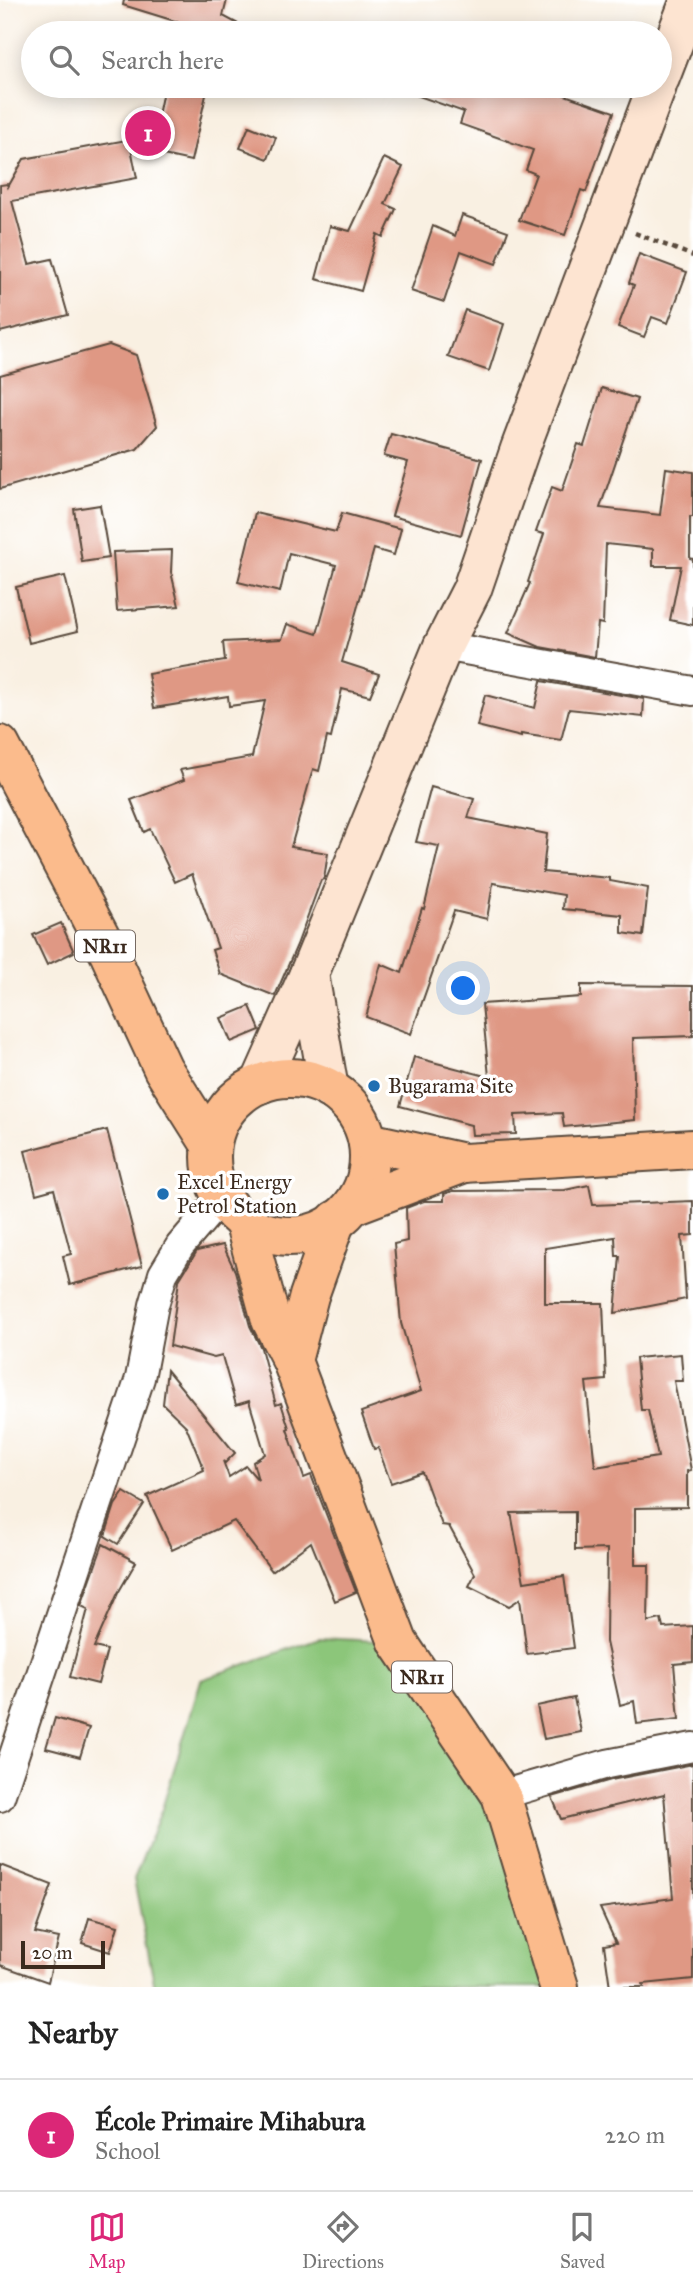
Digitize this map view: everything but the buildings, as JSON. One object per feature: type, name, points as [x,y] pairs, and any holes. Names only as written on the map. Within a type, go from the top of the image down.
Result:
[{"type":"highway","name":"NR11","points":[[0,745],[109,953],[163,1069],[211,1145]]},
{"type":"highway","points":[[292,1361],[309,1296],[345,1213],[362,1190],[369,1159],[368,1142],[364,1129],[350,1106],[329,1089],[295,1078],[278,1079],[246,1091],[223,1115],[211,1145],[212,1172],[233,1209],[269,1233],[297,1235],[324,1228],[345,1213],[464,1163]]},
{"type":"highway","points":[[368,1142],[464,1163],[693,1149]]},
{"type":"highway","name":"NR11","points":[[233,1209],[271,1320],[292,1361],[398,1642],[501,1795],[559,1987]]},
{"type":"main road","points":[[672,47],[690,0]]},
{"type":"main road","points":[[260,1084],[309,974],[443,646],[472,589],[520,449],[652,98]]},
{"type":"main road","points":[[309,974],[329,1089]]},
{"type":"street","points":[[443,646],[693,691]]},
{"type":"street","points":[[0,1797],[140,1378],[163,1274],[180,1247],[233,1209]]},
{"type":"street","points":[[501,1795],[607,1763],[693,1747]]},
{"type":"path","points":[[606,220],[693,256]]},
{"type":"green space","points":[[319,1638],[398,1642],[501,1795],[559,1987],[155,1987],[134,1879],[162,1809],[201,1680]]},
{"type":"place","name":"École Primaire Mihabura","points":[[148,133]]},
{"type":"place","name":"Bugarama Site","points":[[374,1086]]},
{"type":"place","name":"Excel Energy Petrol Station","points":[[163,1194]]}]
